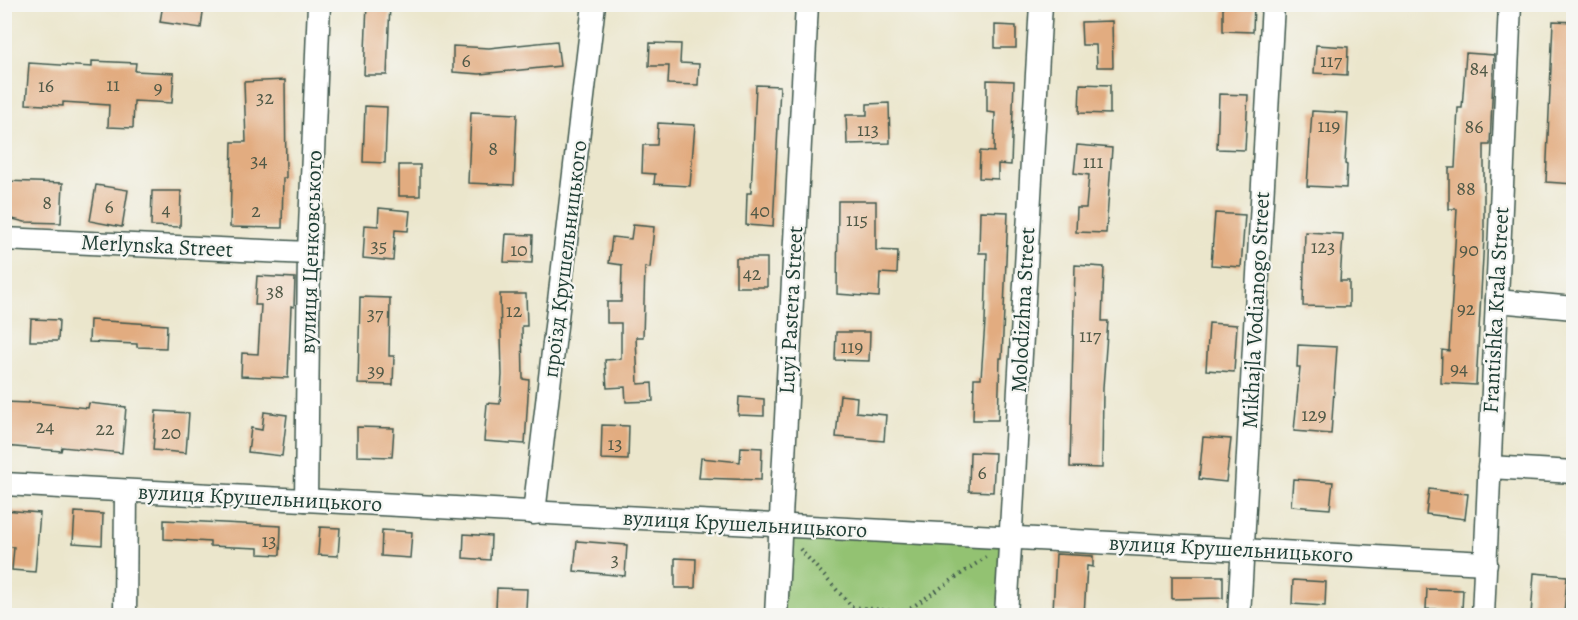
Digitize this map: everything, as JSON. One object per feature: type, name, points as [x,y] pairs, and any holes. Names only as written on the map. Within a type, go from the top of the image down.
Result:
[{"type":"street","name":"вулиця Ценковського","points":[[306,500],[309,253],[319,4]]},
{"type":"street","name":"проїзд Крушельницького","points":[[534,513],[594,4]]},
{"type":"street","name":"Luyi Pastera Street","points":[[776,615],[807,4]]},
{"type":"street","name":"Molodizhna Street","points":[[1006,615],[1041,4]]},
{"type":"street","name":"Mikhajla Vodianogo Street","points":[[1239,615],[1273,4]]},
{"type":"street","name":"Frantishka Krala Street","points":[[1483,615],[1510,4]]},
{"type":"street","name":"Merlynska Street","points":[[4,239],[309,253]]},
{"type":"street","points":[[1497,302],[1574,308]]},
{"type":"street","points":[[1489,467],[1574,472]]},
{"type":"street","name":"вулиця Крушельницького","points":[[4,484],[780,525],[1010,540],[1486,563]]},
{"type":"street","points":[[125,615],[126,491]]},
{"type":"path","points":[[780,525],[852,607],[904,614],[1010,540]]},
{"type":"path","points":[[851,615],[852,607]]},
{"type":"green space","points":[[780,525],[1007,538],[1006,615],[776,616]]},
{"type":"building","points":[[163,4],[204,4],[201,28],[160,22]]},
{"type":"building","points":[[367,4],[390,4],[387,75],[364,75]]},
{"type":"building","points":[[1223,4],[1254,4],[1253,32],[1223,31]]},
{"type":"building","points":[[1112,21],[1113,67],[1097,67],[1096,45],[1082,45],[1081,22]]},
{"type":"building","points":[[1553,21],[1574,22],[1574,184],[1546,182]]},
{"type":"building","points":[[995,25],[1016,26],[1016,48],[995,48]]},
{"type":"building","points":[[557,41],[560,66],[480,74],[453,72],[453,46],[489,48]]},
{"type":"building","points":[[650,43],[681,44],[680,63],[699,64],[698,85],[668,84],[669,66],[649,66]]},
{"type":"building","points":[[1316,45],[1348,47],[1347,75],[1314,73]]},
{"type":"building","points":[[1466,53],[1494,55],[1490,145],[1484,145],[1484,238],[1476,385],[1441,383],[1442,350],[1449,351],[1457,209],[1449,209],[1449,168],[1455,168],[1458,108],[1462,108]]},
{"type":"building","points":[[92,61],[136,63],[135,71],[174,73],[172,103],[134,101],[133,128],[108,127],[109,105],[63,102],[63,106],[26,104],[29,63],[92,67]]},
{"type":"building","points":[[285,80],[286,178],[283,178],[282,228],[230,227],[232,142],[246,142],[244,82]]},
{"type":"building","points":[[987,80],[1014,81],[1011,165],[998,164],[998,179],[979,178],[980,151],[994,152],[995,113],[987,112]]},
{"type":"building","points":[[1080,84],[1110,85],[1110,114],[1079,113]]},
{"type":"building","points":[[756,85],[780,86],[773,227],[746,225],[747,193],[751,193]]},
{"type":"building","points":[[1219,94],[1248,95],[1245,150],[1217,149]]},
{"type":"building","points":[[889,103],[890,143],[847,144],[846,115],[867,115],[867,104]]},
{"type":"building","points":[[365,106],[387,107],[385,163],[363,162]]},
{"type":"building","points":[[1312,111],[1348,113],[1346,188],[1307,186]]},
{"type":"building","points":[[471,112],[517,114],[514,185],[468,183]]},
{"type":"building","points":[[658,123],[695,125],[690,186],[654,184],[655,174],[642,173],[643,145],[657,145]]},
{"type":"building","points":[[1077,145],[1112,148],[1106,233],[1076,232],[1077,208],[1086,208],[1089,175],[1074,173]]},
{"type":"building","points":[[399,165],[420,165],[420,196],[399,196]]},
{"type":"building","points":[[4,181],[63,183],[61,223],[25,222],[4,217]]},
{"type":"building","points":[[96,185],[128,190],[122,227],[90,221]]},
{"type":"building","points":[[152,191],[181,191],[180,227],[151,226]]},
{"type":"building","points":[[838,201],[876,201],[876,250],[898,251],[897,274],[880,273],[879,297],[837,294]]},
{"type":"building","points":[[379,208],[410,211],[408,231],[395,230],[393,261],[363,258],[365,225],[378,226]]},
{"type":"building","points":[[980,211],[1008,212],[998,420],[973,420],[974,378],[981,378],[985,322],[987,253],[979,253]]},
{"type":"building","points":[[1215,213],[1245,215],[1241,267],[1211,265]]},
{"type":"building","points":[[633,225],[654,227],[650,268],[645,267],[643,337],[636,337],[638,384],[652,383],[653,401],[626,402],[625,387],[607,388],[605,360],[621,359],[621,323],[607,323],[607,302],[621,302],[622,265],[609,263],[612,237],[631,239]]},
{"type":"building","points":[[1305,232],[1343,234],[1340,281],[1349,281],[1349,307],[1303,306]]},
{"type":"building","points":[[506,234],[533,235],[532,263],[504,262]]},
{"type":"building","points":[[736,258],[767,258],[767,287],[736,287]]},
{"type":"building","points":[[1075,265],[1104,267],[1102,321],[1108,321],[1103,387],[1102,468],[1070,467]]},
{"type":"building","points":[[257,276],[295,278],[294,307],[291,306],[288,378],[241,376],[242,353],[258,354],[261,305],[255,305]]},
{"type":"building","points":[[500,294],[526,294],[527,326],[522,326],[523,379],[529,380],[525,444],[484,441],[487,403],[500,404],[502,375]]},
{"type":"building","points":[[360,297],[390,298],[389,356],[394,356],[393,385],[358,384]]},
{"type":"building","points":[[31,319],[59,320],[58,341],[30,341]]},
{"type":"building","points":[[90,320],[167,325],[166,348],[89,342]]},
{"type":"building","points":[[1209,323],[1237,325],[1234,372],[1206,370]]},
{"type":"building","points":[[836,332],[870,332],[869,361],[835,360]]},
{"type":"building","points":[[1298,345],[1337,347],[1331,434],[1294,431],[1300,367],[1297,367]]},
{"type":"building","points":[[840,395],[857,397],[856,412],[886,415],[884,441],[836,437]]},
{"type":"building","points":[[739,397],[764,399],[764,416],[738,415]]},
{"type":"building","points":[[4,402],[88,408],[89,403],[126,407],[122,453],[62,447],[61,451],[4,446]]},
{"type":"building","points":[[156,411],[189,413],[186,453],[153,450]]},
{"type":"building","points":[[264,412],[287,415],[282,456],[248,452],[251,428],[262,430]]},
{"type":"building","points":[[602,425],[629,426],[628,460],[601,459]]},
{"type":"building","points":[[357,427],[394,428],[392,457],[357,456]]},
{"type":"building","points":[[1203,437],[1231,439],[1226,482],[1199,479]]},
{"type":"building","points":[[741,447],[762,448],[761,480],[699,478],[701,458],[740,462]]},
{"type":"building","points":[[970,452],[995,453],[993,492],[969,491]]},
{"type":"building","points":[[1293,479],[1333,482],[1330,509],[1291,506]]},
{"type":"building","points":[[1429,489],[1468,494],[1465,519],[1426,514]]},
{"type":"building","points":[[4,510],[40,513],[35,572],[12,570],[14,547],[4,546]]},
{"type":"building","points":[[75,512],[103,514],[102,545],[73,543]]},
{"type":"building","points":[[164,520],[281,526],[280,555],[258,554],[258,548],[210,546],[210,542],[164,539]]},
{"type":"building","points":[[320,527],[340,528],[338,556],[318,555]]},
{"type":"building","points":[[382,530],[412,532],[410,558],[381,556]]},
{"type":"building","points":[[464,534],[491,536],[490,560],[463,558]]},
{"type":"building","points":[[577,541],[627,545],[625,576],[574,571]]},
{"type":"building","points":[[1056,554],[1093,556],[1093,567],[1087,566],[1084,615],[1069,615],[1069,612],[1053,611]]},
{"type":"building","points":[[675,558],[696,559],[695,588],[675,588]]},
{"type":"building","points":[[1534,573],[1567,576],[1564,615],[1531,615]]},
{"type":"building","points":[[1172,576],[1223,576],[1223,598],[1172,599]]},
{"type":"building","points":[[1293,580],[1326,582],[1325,606],[1292,604]]},
{"type":"building","points":[[497,588],[527,589],[526,610],[496,608]]},
{"type":"building","points":[[1427,589],[1463,590],[1462,610],[1426,609]]}]
